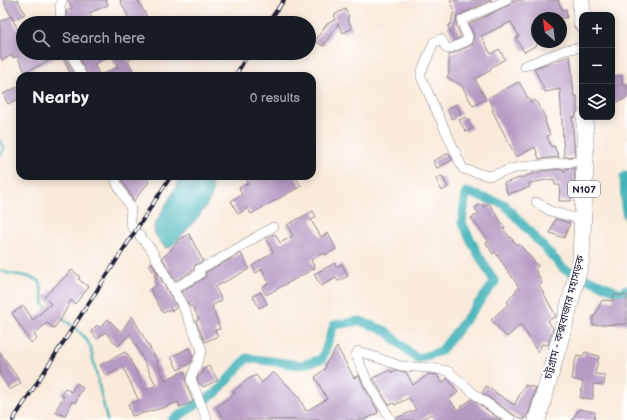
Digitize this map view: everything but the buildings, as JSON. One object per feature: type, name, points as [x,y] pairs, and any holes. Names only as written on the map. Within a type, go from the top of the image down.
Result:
[{"type":"highway","points":[[581,0],[582,12]]},
{"type":"highway","points":[[587,0],[588,12]]},
{"type":"highway","name":"চট্টগ্রাম - কক্সবাজার মহাসড়ক","points":[[585,120],[583,220],[585,260]]},
{"type":"highway","name":"N107","points":[[547,420],[593,226],[594,120]]},
{"type":"highway","name":"চট্টগ্রাম - কক্সবাজার মহাসড়ক","points":[[537,420],[563,329],[578,290]]},
{"type":"street","points":[[61,16],[60,6],[62,0]]},
{"type":"street","points":[[507,0],[461,21],[468,37],[467,41],[449,49],[437,41],[421,73],[421,77],[463,169],[489,176],[519,168],[585,161]]},
{"type":"street","points":[[524,66],[565,50],[579,47]]},
{"type":"street","points":[[74,60],[80,72]]},
{"type":"street","points":[[116,180],[131,209],[130,219],[132,227],[151,249],[182,304],[202,350],[191,379],[207,420]]},
{"type":"street","points":[[536,202],[550,211],[583,220]]},
{"type":"street","points":[[173,289],[200,274],[199,269],[216,261],[273,227]]},
{"type":"street","points":[[391,420],[369,384],[356,355],[358,351],[405,367],[431,368],[448,372],[478,397],[511,420]]},
{"type":"water","points":[[180,180],[210,180],[212,194],[206,207],[171,247],[165,248],[155,234],[154,226]]},
{"type":"waterway","points":[[0,141],[4,148],[0,155]]},
{"type":"waterway","points":[[627,175],[624,177],[625,207],[627,216]]},
{"type":"waterway","points":[[172,420],[216,393],[247,358],[301,365],[322,359],[334,325],[360,321],[386,331],[417,359],[441,351],[495,282],[462,223],[466,192],[504,204],[564,269],[621,293],[627,289]]},
{"type":"waterway","points":[[0,270],[10,274],[31,277],[40,282],[44,305],[50,309]]},
{"type":"waterway","points":[[59,316],[80,333],[90,346],[107,420]]},
{"type":"railway","points":[[273,16],[284,0]]},
{"type":"railway","points":[[237,72],[245,60]]},
{"type":"railway","points":[[13,420],[168,180]]}]
